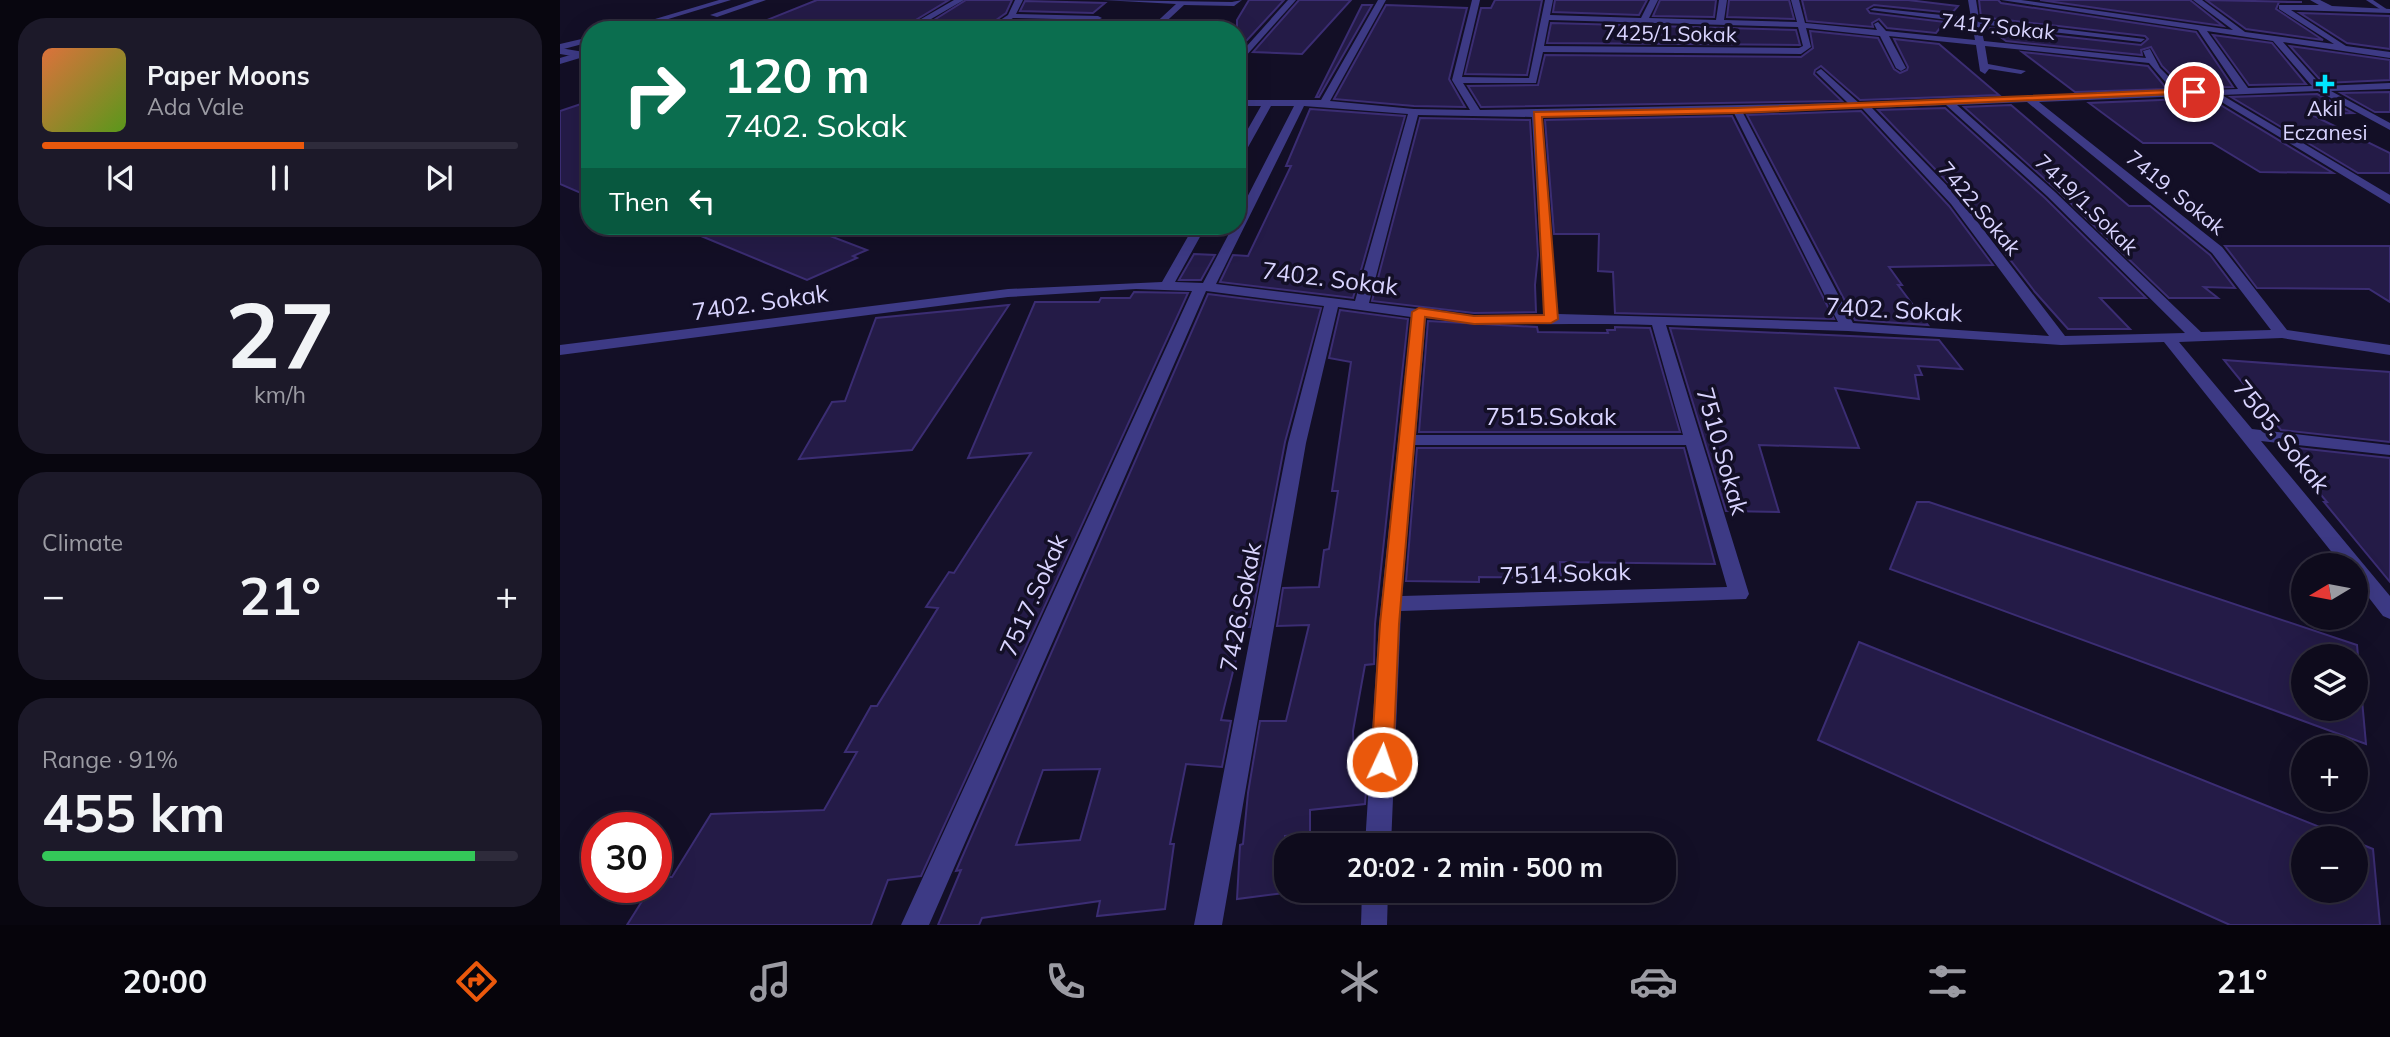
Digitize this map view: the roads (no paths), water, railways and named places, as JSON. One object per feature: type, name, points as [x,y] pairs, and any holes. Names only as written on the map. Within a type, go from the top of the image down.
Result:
[{"type":"street","points":[[654,21],[727,0]]},
{"type":"street","points":[[700,19],[762,0]]},
{"type":"street","points":[[922,21],[960,0]]},
{"type":"street","points":[[1003,21],[1011,16],[1019,0]]},
{"type":"street","points":[[1106,0],[1236,2]]},
{"type":"street","points":[[1246,53],[1292,0]]},
{"type":"street","points":[[1324,103],[1382,0]]},
{"type":"street","points":[[1476,0],[1457,80],[1477,113]]},
{"type":"street","points":[[1457,80],[1533,81],[1549,0]]},
{"type":"street","points":[[1644,20],[1654,0]]},
{"type":"street","points":[[1720,23],[1723,0]]},
{"type":"street","points":[[1795,0],[1801,25]]},
{"type":"street","points":[[1869,0],[1881,32],[1901,68]]},
{"type":"street","points":[[1972,0],[1985,69],[2021,71]]},
{"type":"street","points":[[2005,0],[2390,55]]},
{"type":"street","points":[[2090,0],[2098,14]]},
{"type":"street","points":[[2197,0],[2245,35]]},
{"type":"street","points":[[2314,0],[2330,8]]},
{"type":"street","points":[[1094,21],[1123,1]]},
{"type":"street","points":[[1162,21],[1183,2]]},
{"type":"street","points":[[2347,50],[2282,7],[2388,10]]},
{"type":"street","points":[[1874,10],[2141,39]]},
{"type":"street","points":[[1011,16],[1098,18]]},
{"type":"street","name":"7417.Sokak","points":[[1545,17],[1801,25],[2152,61]]},
{"type":"street","points":[[2133,19],[2156,69],[2179,92]]},
{"type":"street","name":"7425/1.Sokak","points":[[1539,49],[1801,51],[1807,47],[1801,25]]},
{"type":"street","points":[[2201,29],[2244,89]]},
{"type":"street","points":[[2276,39],[2319,88],[2390,127]]},
{"type":"street","points":[[560,49],[581,42]]},
{"type":"street","points":[[560,49],[581,53]]},
{"type":"street","points":[[560,61],[581,56]]},
{"type":"street","name":"7422.Sokak","points":[[1821,72],[1860,105],[1955,201],[2061,341]]},
{"type":"street","points":[[1246,103],[1324,103],[1414,112],[1537,114],[1737,110],[2244,89],[2390,86]]},
{"type":"street","points":[[2209,91],[2390,200]]},
{"type":"street","name":"7419. Sokak","points":[[2028,98],[2217,250],[2282,334]]},
{"type":"street","name":"7419/1.Sokak","points":[[1947,101],[2051,194],[2197,337]]},
{"type":"street","points":[[1246,142],[1267,104]]},
{"type":"street","name":"7517.Sokak","points":[[1246,207],[1300,104]]},
{"type":"street","points":[[1737,110],[1848,327]]},
{"type":"street","points":[[1361,304],[1414,112]]},
{"type":"street","points":[[1537,114],[1551,319]]},
{"type":"street","points":[[1166,286],[1195,235]]},
{"type":"street","name":"7517.Sokak","points":[[915,925],[1204,287],[1231,235]]},
{"type":"street","name":"7402. Sokak","points":[[560,350],[1008,293],[1166,286],[1204,287],[1361,304],[1474,320],[1551,319],[1848,327],[2061,341],[2170,340],[2282,334],[2390,350]]},
{"type":"street","name":"7426.Sokak","points":[[1208,925],[1297,443],[1332,301]]},
{"type":"street","points":[[1379,833],[1389,624],[1409,440],[1419,312]]},
{"type":"street","name":"7510.Sokak","points":[[1658,322],[1739,594]]},
{"type":"street","name":"7505. Sokak","points":[[2170,340],[2343,553]]},
{"type":"street","points":[[2248,434],[2390,450]]},
{"type":"street","name":"7515.Sokak","points":[[1409,440],[1694,440]]},
{"type":"street","name":"7505. Sokak","points":[[2368,584],[2390,611]]},
{"type":"street","name":"7514.Sokak","points":[[1393,604],[1739,594]]},
{"type":"street","points":[[1374,924],[1375,903]]},
{"type":"lane","points":[[2369,0],[2388,10]]},
{"type":"place","name":"Akil Eczanesi","points":[[2325,84]]}]
